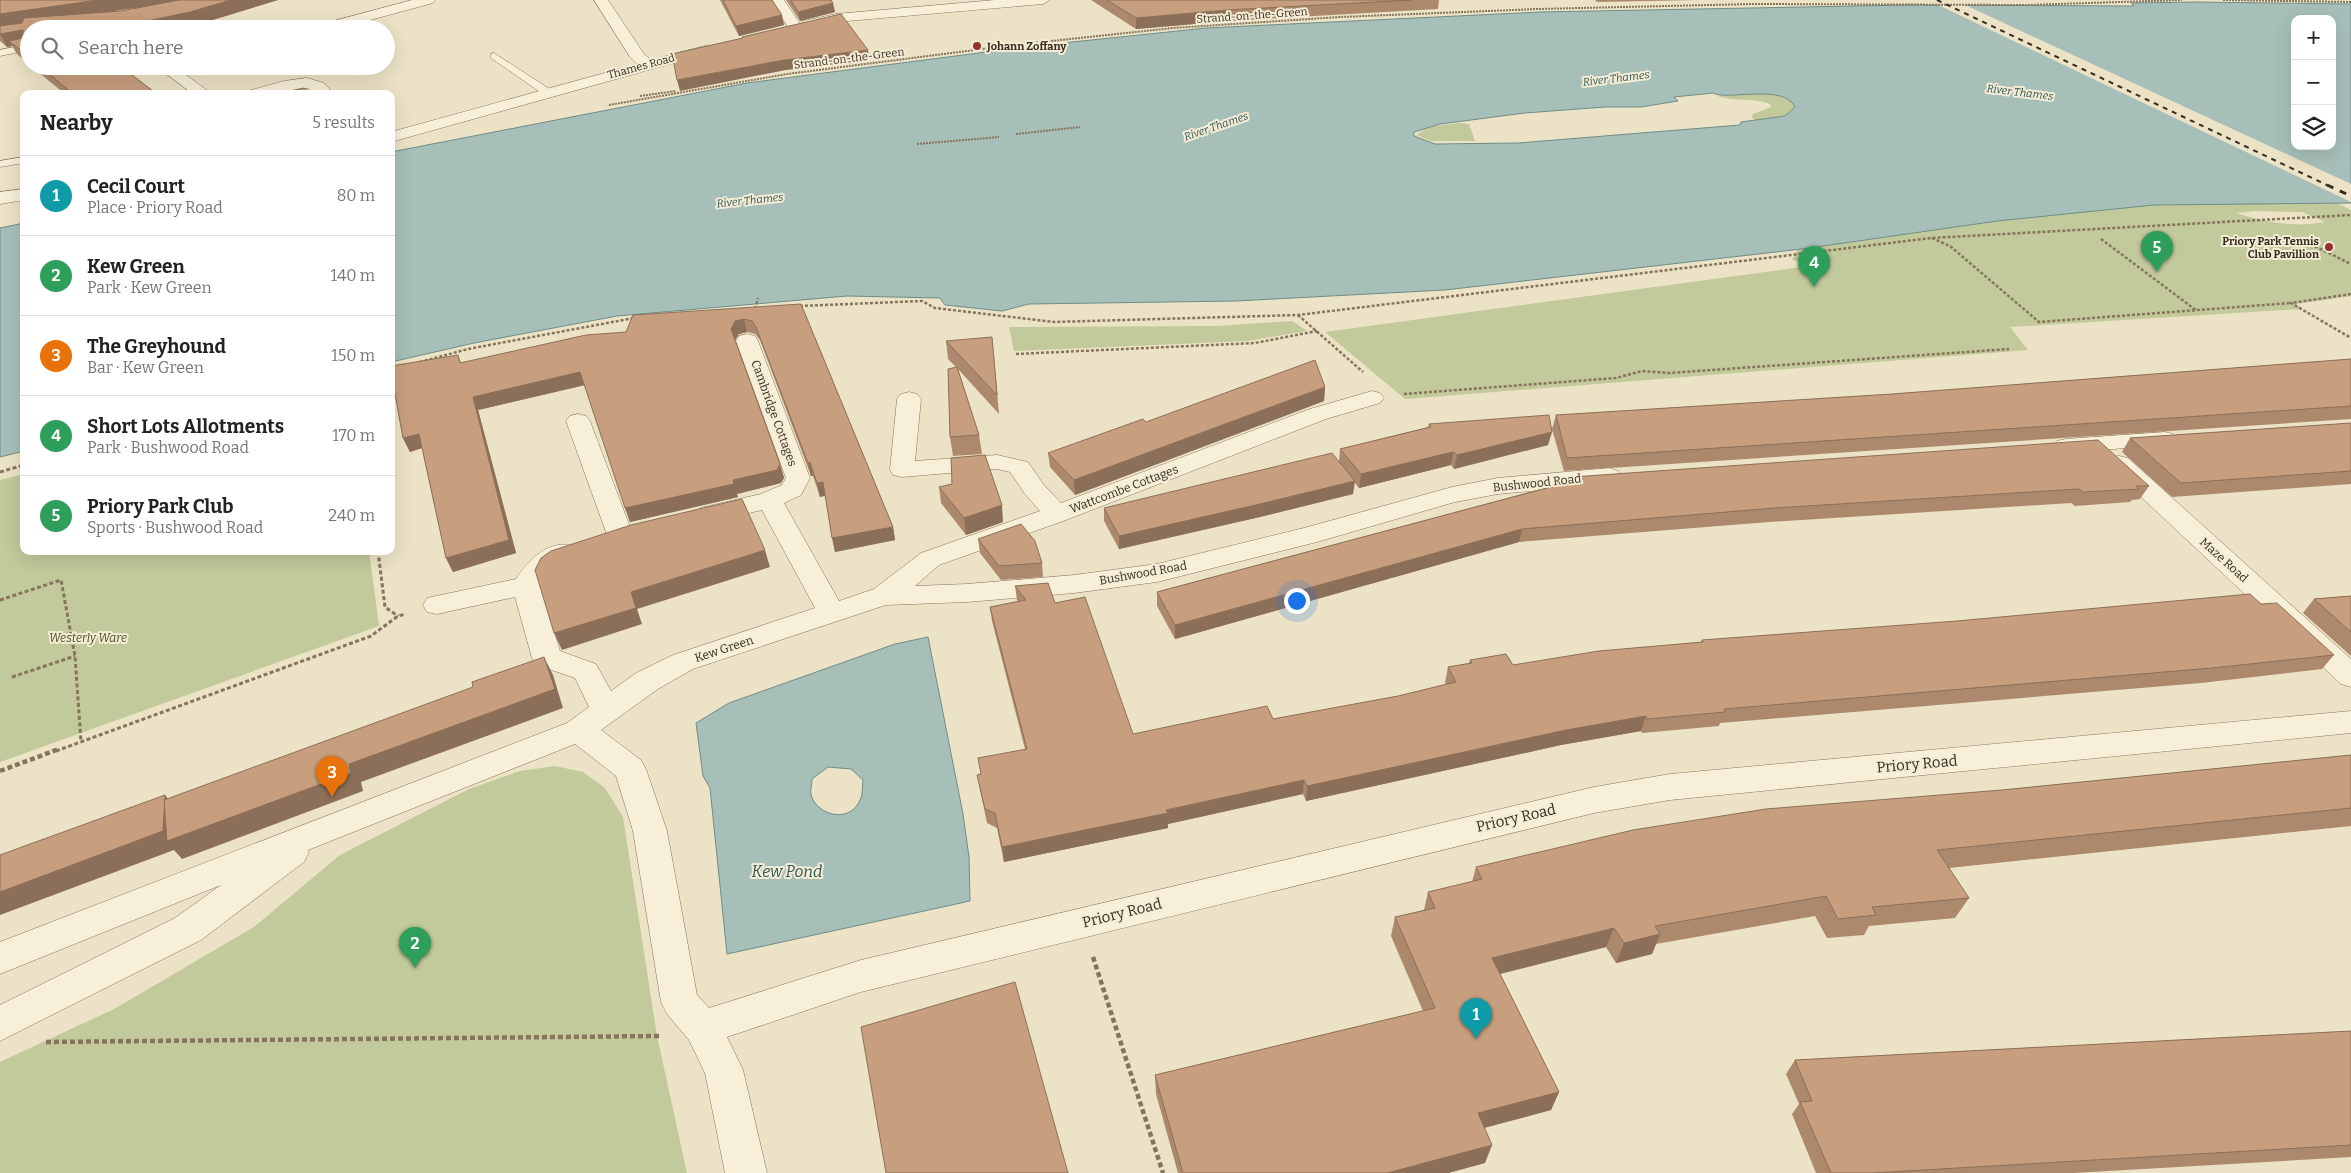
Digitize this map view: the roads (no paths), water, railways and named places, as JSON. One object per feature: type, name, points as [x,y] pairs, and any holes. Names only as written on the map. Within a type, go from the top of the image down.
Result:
[{"type":"street","points":[[354,20],[428,0]]},
{"type":"street","points":[[601,0],[638,56],[647,64]]},
{"type":"street","points":[[777,0],[795,27]]},
{"type":"street","points":[[778,31],[836,18],[929,5],[1040,0]]},
{"type":"street","name":"Thames Road","points":[[395,135],[647,64],[726,44]]},
{"type":"street","points":[[180,75],[199,90]]},
{"type":"street","points":[[272,90],[310,83],[317,85],[323,90]]},
{"type":"street","name":"Cambridge Cottages","points":[[686,520],[769,500],[792,490],[798,478],[747,342]]},
{"type":"street","name":"Wattcombe Cottages","points":[[884,596],[930,559],[1057,514],[1318,414],[1382,397]]},
{"type":"street","points":[[909,399],[902,470],[997,462],[1018,467],[1057,514]]},
{"type":"street","points":[[578,422],[613,538],[554,555],[536,567],[526,586],[548,658],[586,670],[606,710]]},
{"type":"street","points":[[2040,448],[2184,438]]},
{"type":"street","name":"Maze Road","points":[[2097,444],[2351,676]]},
{"type":"street","name":"Bushwood Road","points":[[884,596],[977,592],[1074,584],[1157,573],[1308,536],[1452,495],[1498,486],[1636,474]]},
{"type":"street","points":[[769,500],[832,613]]},
{"type":"street","points":[[438,605],[526,586]]},
{"type":"street","name":"Kew Green","points":[[0,958],[324,829],[578,731],[647,680],[684,662],[884,596]]},
{"type":"street","name":"Priory Road","points":[[702,1028],[861,976],[1498,821],[1594,800],[1670,787],[2351,722]]},
{"type":"street","points":[[578,731],[599,744],[630,769],[650,830],[680,1002],[702,1028],[724,1070],[746,1173]]},
{"type":"street","name":"Kew Green","points":[[0,1024],[188,929],[324,829]]},
{"type":"lane","points":[[0,53],[20,49]]},
{"type":"lane","points":[[494,56],[547,92]]},
{"type":"lane","points":[[0,164],[17,165]]},
{"type":"water","name":"River Thames","points":[[2197,2],[2351,4],[2351,203],[2154,205],[1997,221],[1802,249],[1445,290],[1236,301],[1029,304],[1002,311],[945,305],[940,298],[847,296],[617,316],[474,343],[395,361],[395,151],[747,83],[1008,49],[1206,28],[1541,12],[1908,5],[2134,6],[2131,3]],"holes":[[[1713,93],[1729,95],[1767,94],[1779,96],[1789,100],[1795,107],[1785,116],[1741,122],[1740,125],[1518,143],[1435,144],[1414,136],[1414,132],[1440,124],[1525,113],[1605,107],[1641,107],[1678,101],[1674,97]]]},
{"type":"water","points":[[20,224],[20,452],[0,457],[0,228]]},
{"type":"water","name":"Kew Pond","points":[[928,637],[963,814],[969,857],[970,901],[727,954],[710,788],[703,776],[696,723],[729,703],[895,644]],"holes":[[[828,767],[851,769],[863,780],[862,796],[856,807],[850,812],[842,814],[827,812],[820,808],[811,795],[812,779]]]},
{"type":"railway","points":[[1937,0],[2329,186]]},
{"type":"railway","points":[[2327,185],[2351,196]]},
{"type":"place","name":"Johann Zoffany","points":[[977,46]]},
{"type":"place","name":"Priory Park Tennis Club Pavillion","points":[[2329,247]]},
{"type":"place","name":"Priory Park Club","points":[[2157,272]]},
{"type":"place","name":"Short Lots Allotments","points":[[1814,287]]},
{"type":"place","name":"The Greyhound","points":[[332,797]]},
{"type":"place","name":"Kew Green","points":[[415,968]]},
{"type":"place","name":"Cecil Court","points":[[1476,1039]]},
{"type":"park label","name":"Westerly Ware","points":[[88,638]]}]
